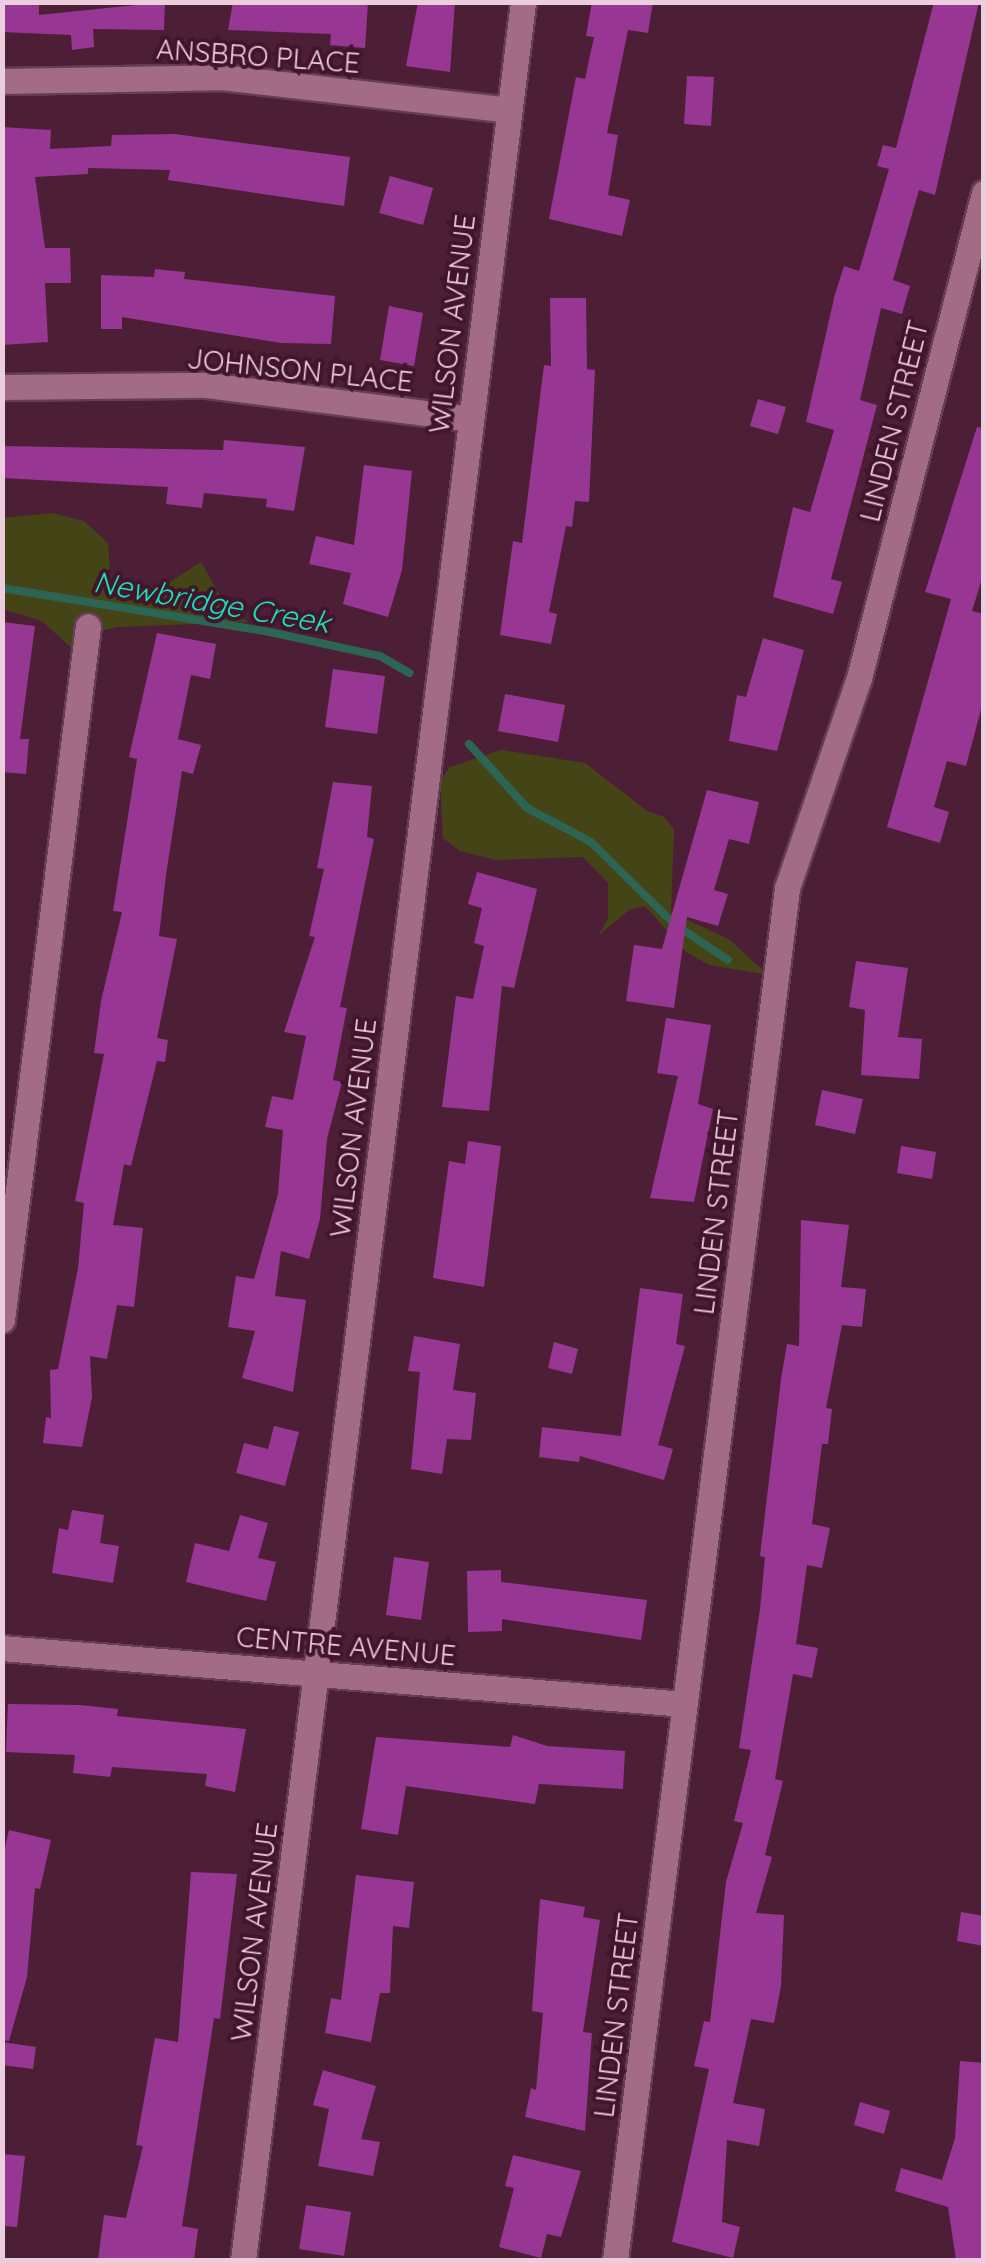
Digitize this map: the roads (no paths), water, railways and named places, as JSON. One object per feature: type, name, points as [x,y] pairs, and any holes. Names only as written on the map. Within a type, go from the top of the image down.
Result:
[{"type":"street","name":"WILSON AVENUE","points":[[243,2260],[523,2]]},
{"type":"street","name":"ANSBRO PLACE","points":[[2,80],[221,77],[509,110]]},
{"type":"street","name":"LINDEN STREET","points":[[615,2260],[787,888],[859,678],[984,193]]},
{"type":"street","name":"JOHNSON PLACE","points":[[2,388],[206,386],[471,419]]},
{"type":"street","points":[[2,1320],[88,626]]},
{"type":"street","name":"CENTRE AVENUE","points":[[2,1648],[685,1704]]},
{"type":"waterway","name":"Newbridge Creek","points":[[2,588],[270,632],[380,656],[409,673]]},
{"type":"waterway","name":"Newbridge Creek","points":[[469,744],[527,808],[591,842],[673,923],[728,960]]}]
